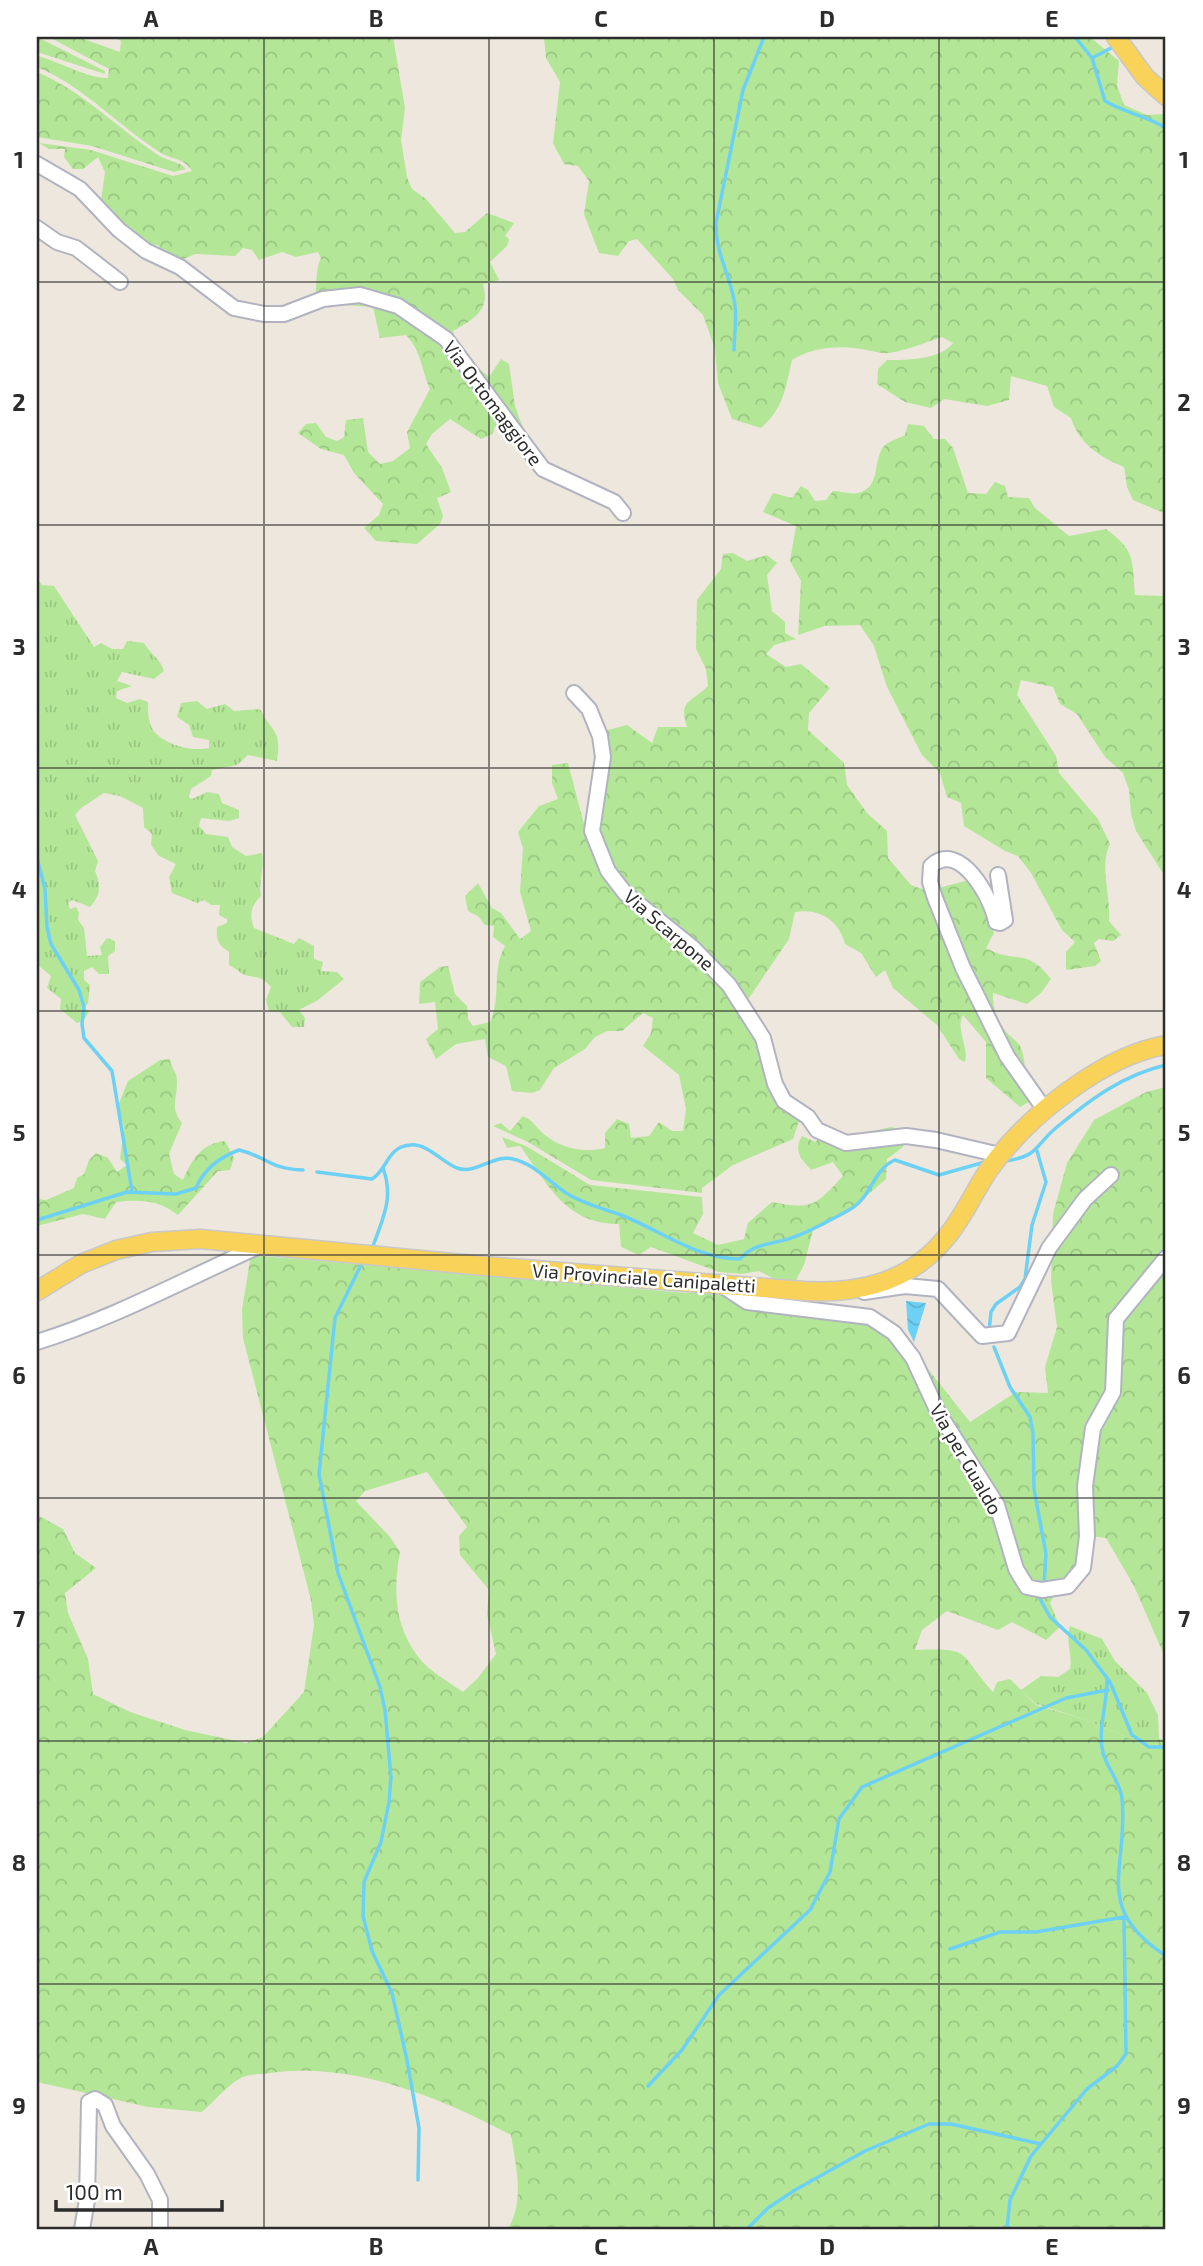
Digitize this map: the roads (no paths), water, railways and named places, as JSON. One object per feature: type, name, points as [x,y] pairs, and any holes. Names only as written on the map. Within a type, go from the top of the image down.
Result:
[{"type":"main road","points":[[1119,41],[1145,78],[1166,96]]},
{"type":"main road","name":"Via Provinciale Canipaletti","points":[[37,1291],[81,1264],[116,1250],[152,1242],[200,1239],[484,1266],[804,1291],[852,1291],[891,1280],[926,1259],[945,1240],[995,1161],[1045,1110],[1108,1066],[1142,1051],[1166,1045]]},
{"type":"street","name":"Via Ortomaggiore","points":[[37,164],[80,189],[118,230],[146,251],[180,267],[234,307],[264,314],[284,314],[324,299],[360,295],[398,306],[446,339],[543,469],[614,502],[623,513]]},
{"type":"street","points":[[37,228],[57,242],[76,248],[120,282]]},
{"type":"street","name":"Via Scarpone","points":[[574,693],[589,709],[600,736],[603,757],[592,831],[608,871],[625,893],[693,948],[729,985],[763,1038],[775,1084],[784,1101],[808,1117],[817,1130],[846,1143],[906,1136],[995,1161]]},
{"type":"street","points":[[998,875],[1005,920],[1000,923],[996,922],[993,906],[984,889],[962,866],[946,859],[937,860],[931,866],[930,882],[963,968],[991,1028],[1045,1110]]},
{"type":"street","points":[[852,1291],[870,1293],[905,1286],[938,1289],[982,1336],[1008,1333],[1049,1248],[1085,1199],[1111,1175]]},
{"type":"street","points":[[37,1342],[72,1331],[141,1302],[262,1245]]},
{"type":"street","name":"Via per Gualdo","points":[[719,1283],[747,1303],[870,1317],[894,1333],[912,1358],[938,1412],[997,1505],[1016,1569],[1027,1587],[1054,1589],[1068,1586],[1083,1568],[1087,1536],[1085,1486],[1091,1440],[1093,1428],[1114,1392],[1116,1318],[1166,1258]]},
{"type":"street","points":[[82,2229],[87,2200],[89,2102],[95,2099],[105,2105],[113,2126],[160,2200],[160,2229]]},
{"type":"water","points":[[906,1301],[926,1303],[914,1342],[908,1330]]},
{"type":"waterway","points":[[734,350],[735,306],[720,253],[716,223],[743,90],[764,37]]},
{"type":"waterway","points":[[1075,37],[1092,58],[1105,101],[1166,128]]},
{"type":"waterway","points":[[1092,58],[1115,46]]},
{"type":"waterway","points":[[37,858],[45,889],[47,927],[51,944],[79,990],[84,1007],[84,1038],[112,1071],[132,1191]]},
{"type":"waterway","points":[[1004,1161],[1024,1157],[1035,1150],[1057,1127],[1108,1089],[1150,1069],[1166,1065]]},
{"type":"waterway","points":[[317,1172],[372,1179],[392,1154],[410,1145],[422,1147],[451,1165],[464,1169],[498,1159],[513,1159],[535,1169],[579,1200],[636,1221],[693,1249],[724,1258],[740,1259],[758,1247],[787,1240],[822,1225],[857,1205],[881,1170],[895,1160],[939,1175],[985,1162]]},
{"type":"waterway","points":[[37,1220],[127,1192],[176,1194],[196,1188],[213,1164],[239,1150],[275,1165],[303,1170]]},
{"type":"waterway","points":[[989,1331],[991,1312],[996,1304],[1020,1287],[1025,1279],[1032,1225],[1046,1182],[1037,1151]]},
{"type":"waterway","points":[[373,1246],[387,1198],[383,1168]]},
{"type":"waterway","points":[[364,1259],[335,1318],[319,1474],[338,1573],[380,1687],[385,1710],[391,1777],[389,1802],[381,1842],[364,1882],[363,1916],[372,1951],[392,1993],[407,2060],[419,2128],[418,2180]]},
{"type":"waterway","points":[[994,1347],[1010,1387],[1030,1417],[1033,1433],[1034,1489],[1046,1554],[1044,1584]]},
{"type":"waterway","points":[[1039,1597],[1050,1617],[1086,1650],[1110,1682],[1132,1735],[1149,1747],[1166,1747]]},
{"type":"waterway","points":[[1107,1678],[1101,1744],[1122,1798],[1123,1823],[1119,1866],[1121,1903],[1128,1921],[1143,1938],[1166,1956]]},
{"type":"waterway","points":[[648,2086],[682,2050],[719,1995],[810,1910],[830,1872],[839,1819],[862,1787],[1066,1698],[1108,1690]]},
{"type":"waterway","points":[[950,1949],[1000,1932],[1036,1932],[1124,1917]]},
{"type":"waterway","points":[[1007,2229],[1010,2200],[1031,2156],[1087,2089],[1117,2066],[1126,2054],[1124,1917]]},
{"type":"waterway","points":[[747,2229],[768,2208],[795,2190],[865,2151],[929,2124],[951,2124],[1041,2144]]}]
